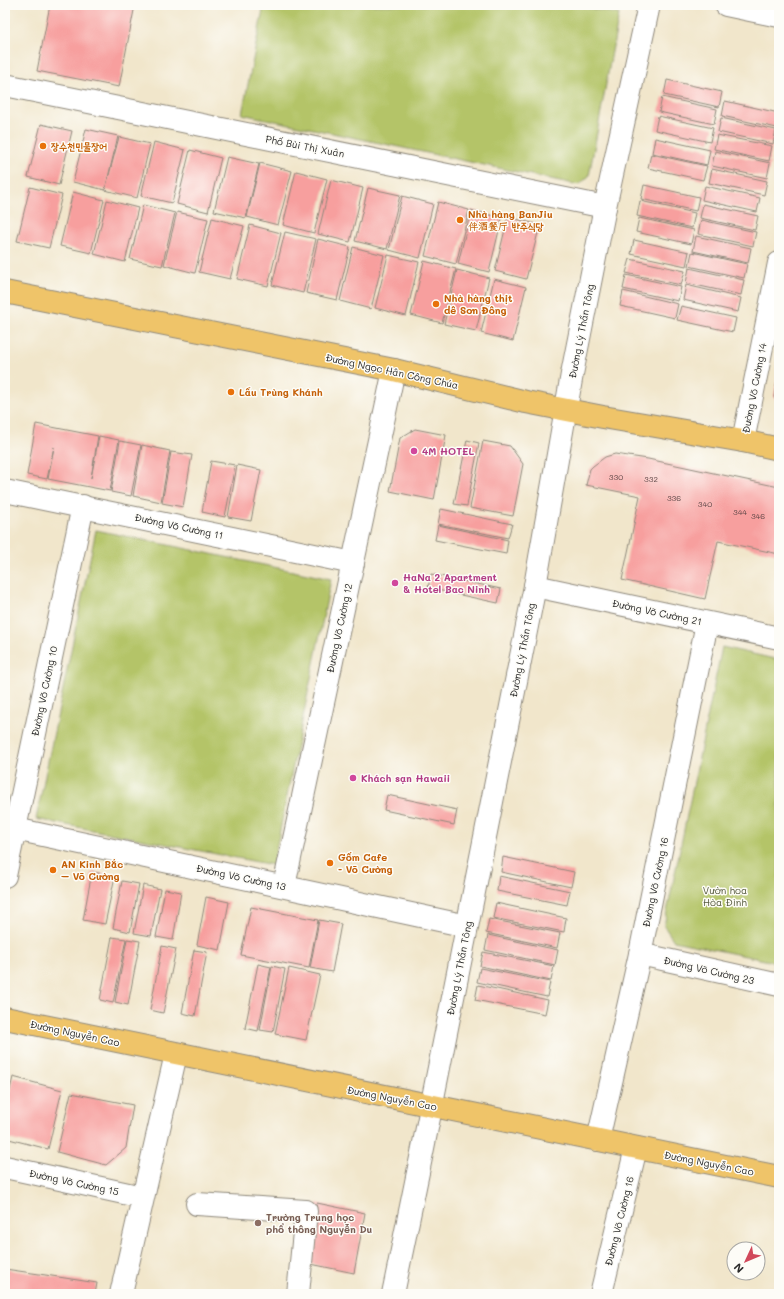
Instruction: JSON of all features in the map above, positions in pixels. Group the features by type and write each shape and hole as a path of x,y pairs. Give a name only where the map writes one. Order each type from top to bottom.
{"main road":[{"name":"Đường Ngọc Hân Công Chúa","path":"5,292 394,370 526,402 603,418 743,441 779,449"},
{"name":"Đường Nguyễn Cao","path":"5,1018 779,1177"}],"street":[{"name":"Đường Lý Thần Tông","path":"393,1294 534,586 605,207 649,5"},
{"path":"726,5 779,16"},
{"name":"Phố Bùi Thị Xuân","path":"5,85 605,207"},
{"name":"Đường Võ Cường 14","path":"743,441 779,268"},
{"name":"Đường Võ Cường 12","path":"284,886 394,370"},
{"name":"Đường Võ Cường 11","path":"5,490 353,564"},
{"name":"Đường Võ Cường 10","path":"5,876 84,506"},
{"name":"Đường Võ Cường 21","path":"534,586 779,638"},
{"name":"Đường Võ Cường 16","path":"598,1140 640,954 707,623"},
{"name":"Đường Võ Cường 13","path":"15,829 467,926"},
{"name":"Đường Võ Cường 23","path":"640,954 779,985"},
{"path":"121,1294 142,1196 176,1054"},
{"name":"Đường Võ Cường 16","path":"601,1294 636,1148"},
{"name":"Đường Võ Cường 15","path":"5,1167 142,1196"},
{"path":"197,1204 306,1211 298,1294"}],"green space":[{"path":"264,5 574,5 619,14 589,176 579,185 242,114"},
{"path":"96,530 331,579 273,865 36,819"},
{"name":"Vườn hoa Hòa Đình","path":"722,647 779,660 779,963 674,941 664,926"}],"building":[{"path":"50,5 135,5 119,87 37,71"},
{"path":"667,80 722,92 719,107 664,95"},
{"path":"662,97 717,109 714,124 659,112"},
{"path":"725,101 779,113 777,128 722,116"},
{"path":"658,116 713,128 710,142 655,130"},
{"path":"721,118 776,130 773,144 718,132"},
{"path":"41,124 72,131 59,185 28,177"},
{"path":"86,129 118,136 105,190 73,182"},
{"path":"717,135 772,146 769,161 714,149"},
{"path":"119,137 150,144 137,198 105,190"},
{"path":"655,138 710,150 707,165 652,153"},
{"path":"154,142 185,150 172,203 141,196"},
{"path":"190,150 221,158 208,212 177,204"},
{"path":"715,151 770,163 767,178 712,166"},
{"path":"651,154 707,166 703,180 648,168"},
{"path":"227,157 259,164 246,218 214,211"},
{"path":"260,163 292,171 278,225 247,217"},
{"path":"712,169 767,181 764,195 709,183"},
{"path":"296,171 327,179 314,233 283,225"},
{"path":"331,180 363,188 350,242 318,234"},
{"path":"644,185 699,197 696,211 641,199"},
{"path":"705,186 760,198 757,212 702,200"},
{"path":"30,187 62,195 49,248 17,241"},
{"path":"368,188 400,195 387,249 355,241"},
{"path":"73,192 104,200 91,253 60,246"},
{"path":"402,196 433,204 420,258 389,250"},
{"path":"107,200 138,208 125,262 94,254"},
{"path":"640,201 695,213 692,228 637,216"},
{"path":"438,202 469,210 456,264 425,256"},
{"path":"703,204 758,216 755,230 700,218"},
{"path":"143,205 175,213 162,266 130,259"},
{"path":"471,210 502,218 489,272 458,264"},
{"path":"177,212 208,219 195,273 164,265"},
{"path":"508,217 540,225 526,279 495,271"},
{"path":"212,218 244,226 230,279 199,272"},
{"path":"639,218 694,230 691,244 636,232"},
{"path":"701,220 756,232 753,246 698,234"},
{"path":"250,225 281,233 268,286 237,279"},
{"path":"285,232 316,239 303,293 272,285"},
{"path":"696,236 751,248 748,263 693,251"},
{"path":"318,239 350,247 337,300 306,293"},
{"path":"634,240 689,252 686,266 631,254"},
{"path":"353,247 384,255 371,309 340,301"},
{"path":"692,252 747,264 744,278 689,266"},
{"path":"388,255 419,262 406,316 375,308"},
{"path":"630,259 685,271 681,285 626,273"},
{"path":"424,261 456,269 442,323 411,315"},
{"path":"689,268 744,280 741,295 686,283"},
{"path":"457,270 489,278 476,331 444,324"},
{"path":"626,275 681,287 678,301 623,289"},
{"path":"494,279 526,287 513,341 481,333"},
{"path":"686,285 741,298 738,312 683,300"},
{"path":"623,291 678,304 675,318 620,306"},
{"path":"681,306 736,318 733,332 677,320"},
{"path":"779,374 779,406 774,397"},
{"path":"36,424 98,436 91,478 99,436 119,440 110,491 48,479 54,447 47,479 27,475"},
{"path":"415,429 446,435 434,500 390,491 400,438"},
{"path":"467,440 479,443 467,506 454,504"},
{"path":"120,441 141,445 131,496 111,492"},
{"path":"483,441 510,446 523,464 513,516 470,508"},
{"path":"142,445 170,451 161,502 133,496"},
{"path":"171,452 192,455 183,507 162,503"},
{"path":"615,454 648,459 779,487 779,554 718,541 705,599 622,580 640,496 586,485 590,469 605,457"},
{"path":"211,461 235,465 225,517 202,512"},
{"path":"237,465 261,470 251,521 228,517"},
{"path":"441,509 512,524 508,538 438,524"},
{"path":"438,525 508,540 506,554 435,540"},
{"path":"431,574 501,589 498,603 428,588"},
{"path":"387,795 457,810 454,825 384,810"},
{"path":"503,857 574,872 571,887 501,872"},
{"path":"92,872 115,876 105,924 83,920"},
{"path":"499,876 570,891 567,905 497,891"},
{"path":"122,881 139,884 130,932 113,928"},
{"path":"143,885 160,889 151,936 134,933"},
{"path":"165,889 181,892 173,940 156,937"},
{"path":"206,897 229,902 220,950 197,945"},
{"path":"496,903 566,918 564,932 493,918"},
{"path":"251,907 318,920 309,968 241,955"},
{"path":"489,919 560,933 557,948 486,933"},
{"path":"319,920 341,924 332,972 310,968"},
{"path":"488,935 558,950 555,965 485,950"},
{"path":"112,937 126,939 113,1003 100,1000"},
{"path":"127,939 140,941 128,1005 115,1002"},
{"path":"162,946 176,949 163,1013 150,1010"},
{"path":"194,950 207,952 195,1016 182,1013"},
{"path":"483,952 554,966 551,981 480,966"},
{"path":"258,964 271,967 258,1031 245,1028"},
{"path":"272,966 285,969 273,1032 260,1030"},
{"path":"289,968 320,975 306,1040 275,1034"},
{"path":"480,968 550,982 547,997 477,982"},
{"path":"478,985 548,1000 545,1014 475,1000"},
{"path":"13,1077 62,1090 48,1149 5,1138 5,1111"},
{"path":"71,1093 133,1105 126,1148 106,1165 57,1152"},
{"path":"317,1203 365,1213 354,1273 306,1263"},
{"path":"5,1269 97,1283 95,1294 5,1294"}],"place":[{"name":"장수천민물장어","path":"43,146"},
{"name":"Nhà hàng BanJiu 伴酒餐厅 반주식당","path":"460,220"},
{"name":"Nhà hàng thịt dê Sơn Đông","path":"436,304"},
{"name":"Lẩu Trùng Khánh","path":"231,392"},
{"name":"4M HOTEL","path":"414,451"},
{"name":"HaNa 2 Apartment & Hotel Bac Ninh","path":"395,583"},
{"name":"Khách sạn Hawaii","path":"353,778"},
{"name":"Gốm Cafe - Võ Cường","path":"330,863"},
{"name":"AN Kinh Bắc – Võ Cường","path":"53,870"},
{"name":"Trường Trung học phổ thông Nguyễn Du","path":"258,1223"}]}
